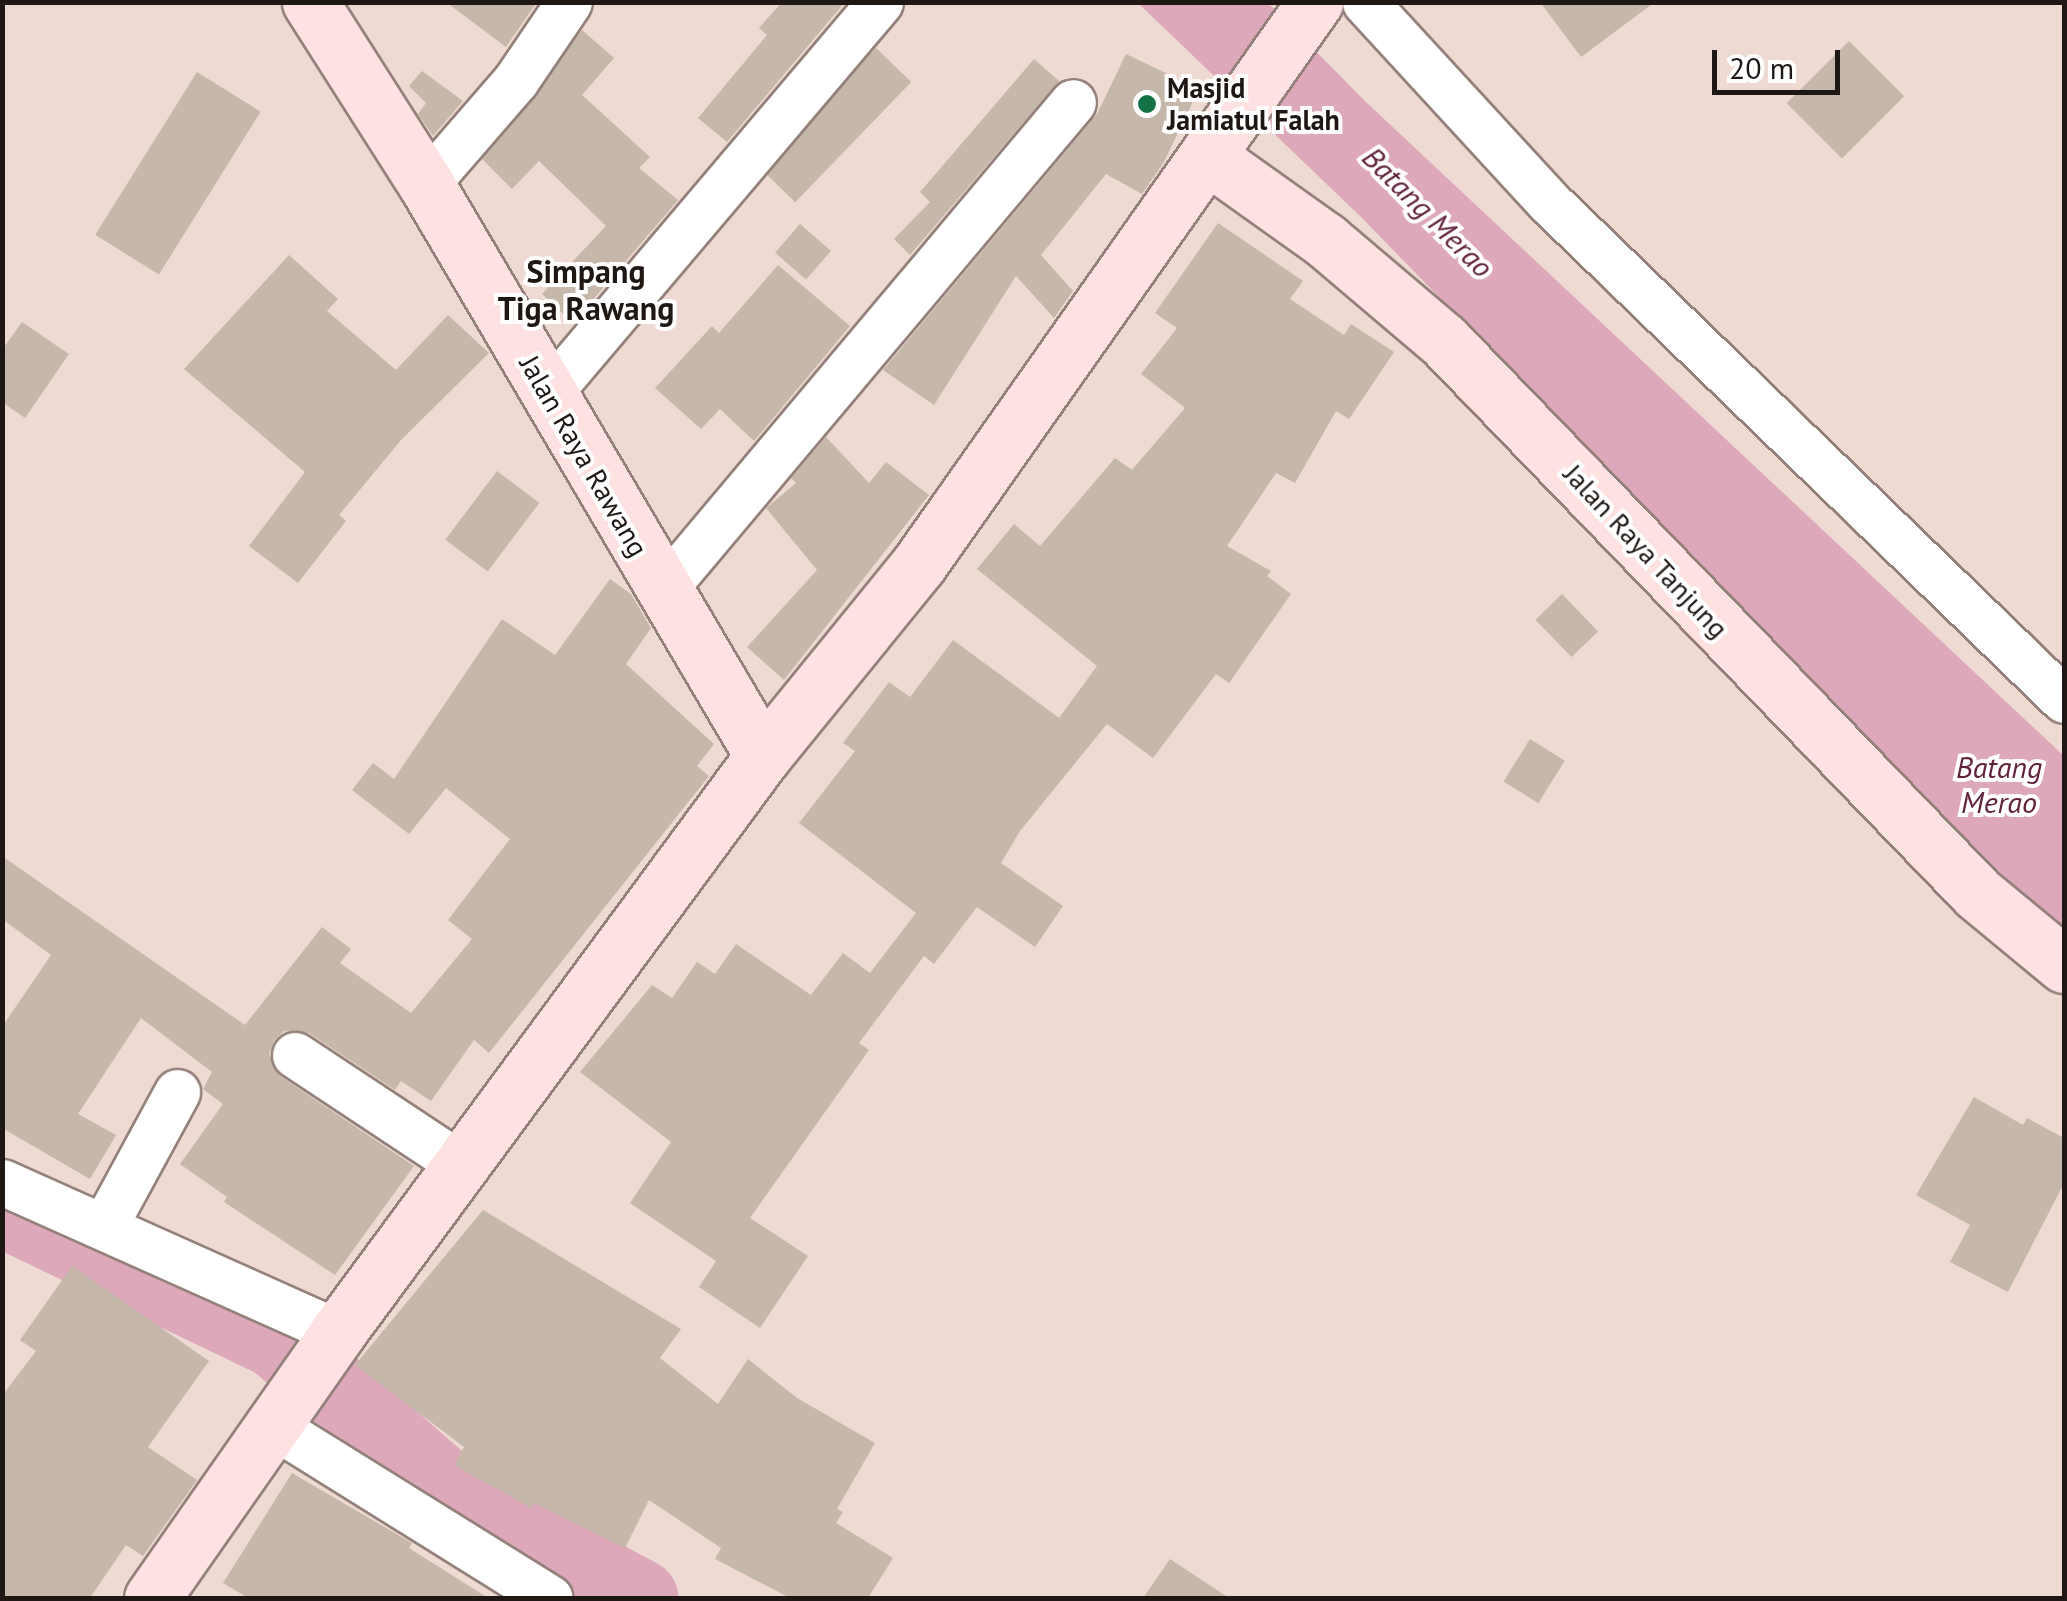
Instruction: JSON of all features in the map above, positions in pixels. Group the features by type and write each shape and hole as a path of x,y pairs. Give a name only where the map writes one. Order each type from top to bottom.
{"main road":[{"name":"Jalan Raya Rawang","path":"310,2 426,184 763,756"},
{"path":"152,1598 332,1342 763,756 919,564 1221,143 1316,2"},
{"name":"Jalan Raya Tanjung","path":"1221,143 1324,240 1444,340 1977,894 2064,964"}],"street":[{"path":"426,184 496,105 569,2"},
{"path":"548,395 880,2"},
{"path":"1364,2 1549,202 2064,700"},
{"path":"663,590 1072,102"},
{"path":"295,1054 464,1167"},
{"path":"106,1224 176,1092"},
{"path":"2,1182 106,1224 332,1342"},
{"path":"279,1416 550,1598"}],"water":[{"name":"Batang Merao","path":"1138,3 1268,3 1366,102 2064,756 2064,939 1361,217"}],"building":[{"path":"446,2 537,2 506,47"},
{"path":"782,2 845,2 727,142 698,118 767,35 759,28"},
{"path":"1540,2 1655,2 1581,57"},
{"path":"582,30 614,58 582,95 650,157 639,168 678,200 573,323 542,294 606,226 539,161 512,189 482,159"},
{"path":"1849,41 1904,96 1842,158 1787,103"},
{"path":"876,48 911,82 795,202 760,168"},
{"path":"1126,54 1199,89 1164,162 1142,194 1106,174 1041,255 1073,291 1054,318 1016,276 934,405 883,370 1097,114"},
{"path":"1034,59 1059,81 910,255 894,239 930,202 920,192"},
{"path":"422,71 463,101 433,136 418,114 426,103 409,86"},
{"path":"197,72 261,112 159,275 95,235"},
{"path":"1218,223 1303,281 1290,299 1344,335 1351,324 1394,352 1349,419 1336,411 1295,483 1276,473 1227,546 1271,571 1267,576 1291,594 1229,683 1216,674 1153,758 1107,724 1020,831 1001,863 1063,906 1035,947 977,907 934,964 924,956 859,1043 869,1050 750,1218 808,1256 760,1328 699,1287 716,1261 630,1203 671,1142 580,1072 652,985 672,998 697,962 715,974 736,944 811,995 843,953 870,973 916,913 799,823 855,751 843,743 889,682 910,697 953,640 1059,718 1097,666 977,569 1014,524 1040,546 1115,458 1132,470 1185,408 1141,374 1177,328 1155,313"},
{"path":"800,224 831,251 806,280 775,253"},
{"path":"289,255 338,299 327,311 396,370 448,315 489,353 401,440 339,515 346,521 298,583 249,546 305,472 184,369"},
{"path":"778,265 850,326 754,441 720,409 701,429 655,388 712,326 719,333"},
{"path":"22,322 69,354 25,418 2,402 2,350"},
{"path":"826,437 869,483 886,462 929,495 784,680 747,647 817,570 766,508 796,483 791,478"},
{"path":"497,471 539,503 488,572 445,540"},
{"path":"610,579 631,594 651,628 626,664 714,744 697,766 709,776 489,1053 474,1040 431,1101 401,1081 395,1090 309,1033 284,1031 274,1040 269,1054 280,1076 414,1166 335,1275 224,1202 227,1197 180,1164 223,1104 203,1089 212,1072 141,1018 78,1114 116,1135 90,1179 2,1128 2,1027 51,955 2,919 2,856 245,1025 322,927 351,949 340,963 411,1013 472,939 448,920 510,839 446,788 409,834 352,790 373,763 394,779 502,619 555,655"},
{"path":"1562,594 1598,631 1572,657 1535,620"},
{"path":"1530,739 1565,761 1538,803 1504,781"},
{"path":"1974,1097 2023,1125 2027,1118 2064,1138 2064,1183 2008,1292 1950,1262 1970,1225 1916,1195"},
{"path":"483,1210 681,1329 660,1358 718,1404 748,1359 797,1398 875,1443 837,1509 843,1512 836,1523 893,1558 868,1598 790,1598 715,1559 721,1548 649,1500 625,1548 534,1503 531,1508 454,1465 464,1447 355,1365"},
{"path":"72,1266 209,1361 148,1447 197,1480 143,1556 126,1545 90,1598 2,1598 2,1396 36,1351 20,1340"},
{"path":"292,1473 412,1543 409,1548 488,1598 248,1598 223,1583"},
{"path":"1170,1559 1229,1598 1143,1598"}],"waterway":[{"path":"2,1208 276,1339 463,1504 639,1598"}],"place":[{"name":"Masjid Jamiatul Falah","path":"1147,104"}],"district":[{"name":"Simpang Tiga Rawang","path":"586,290"}]}
